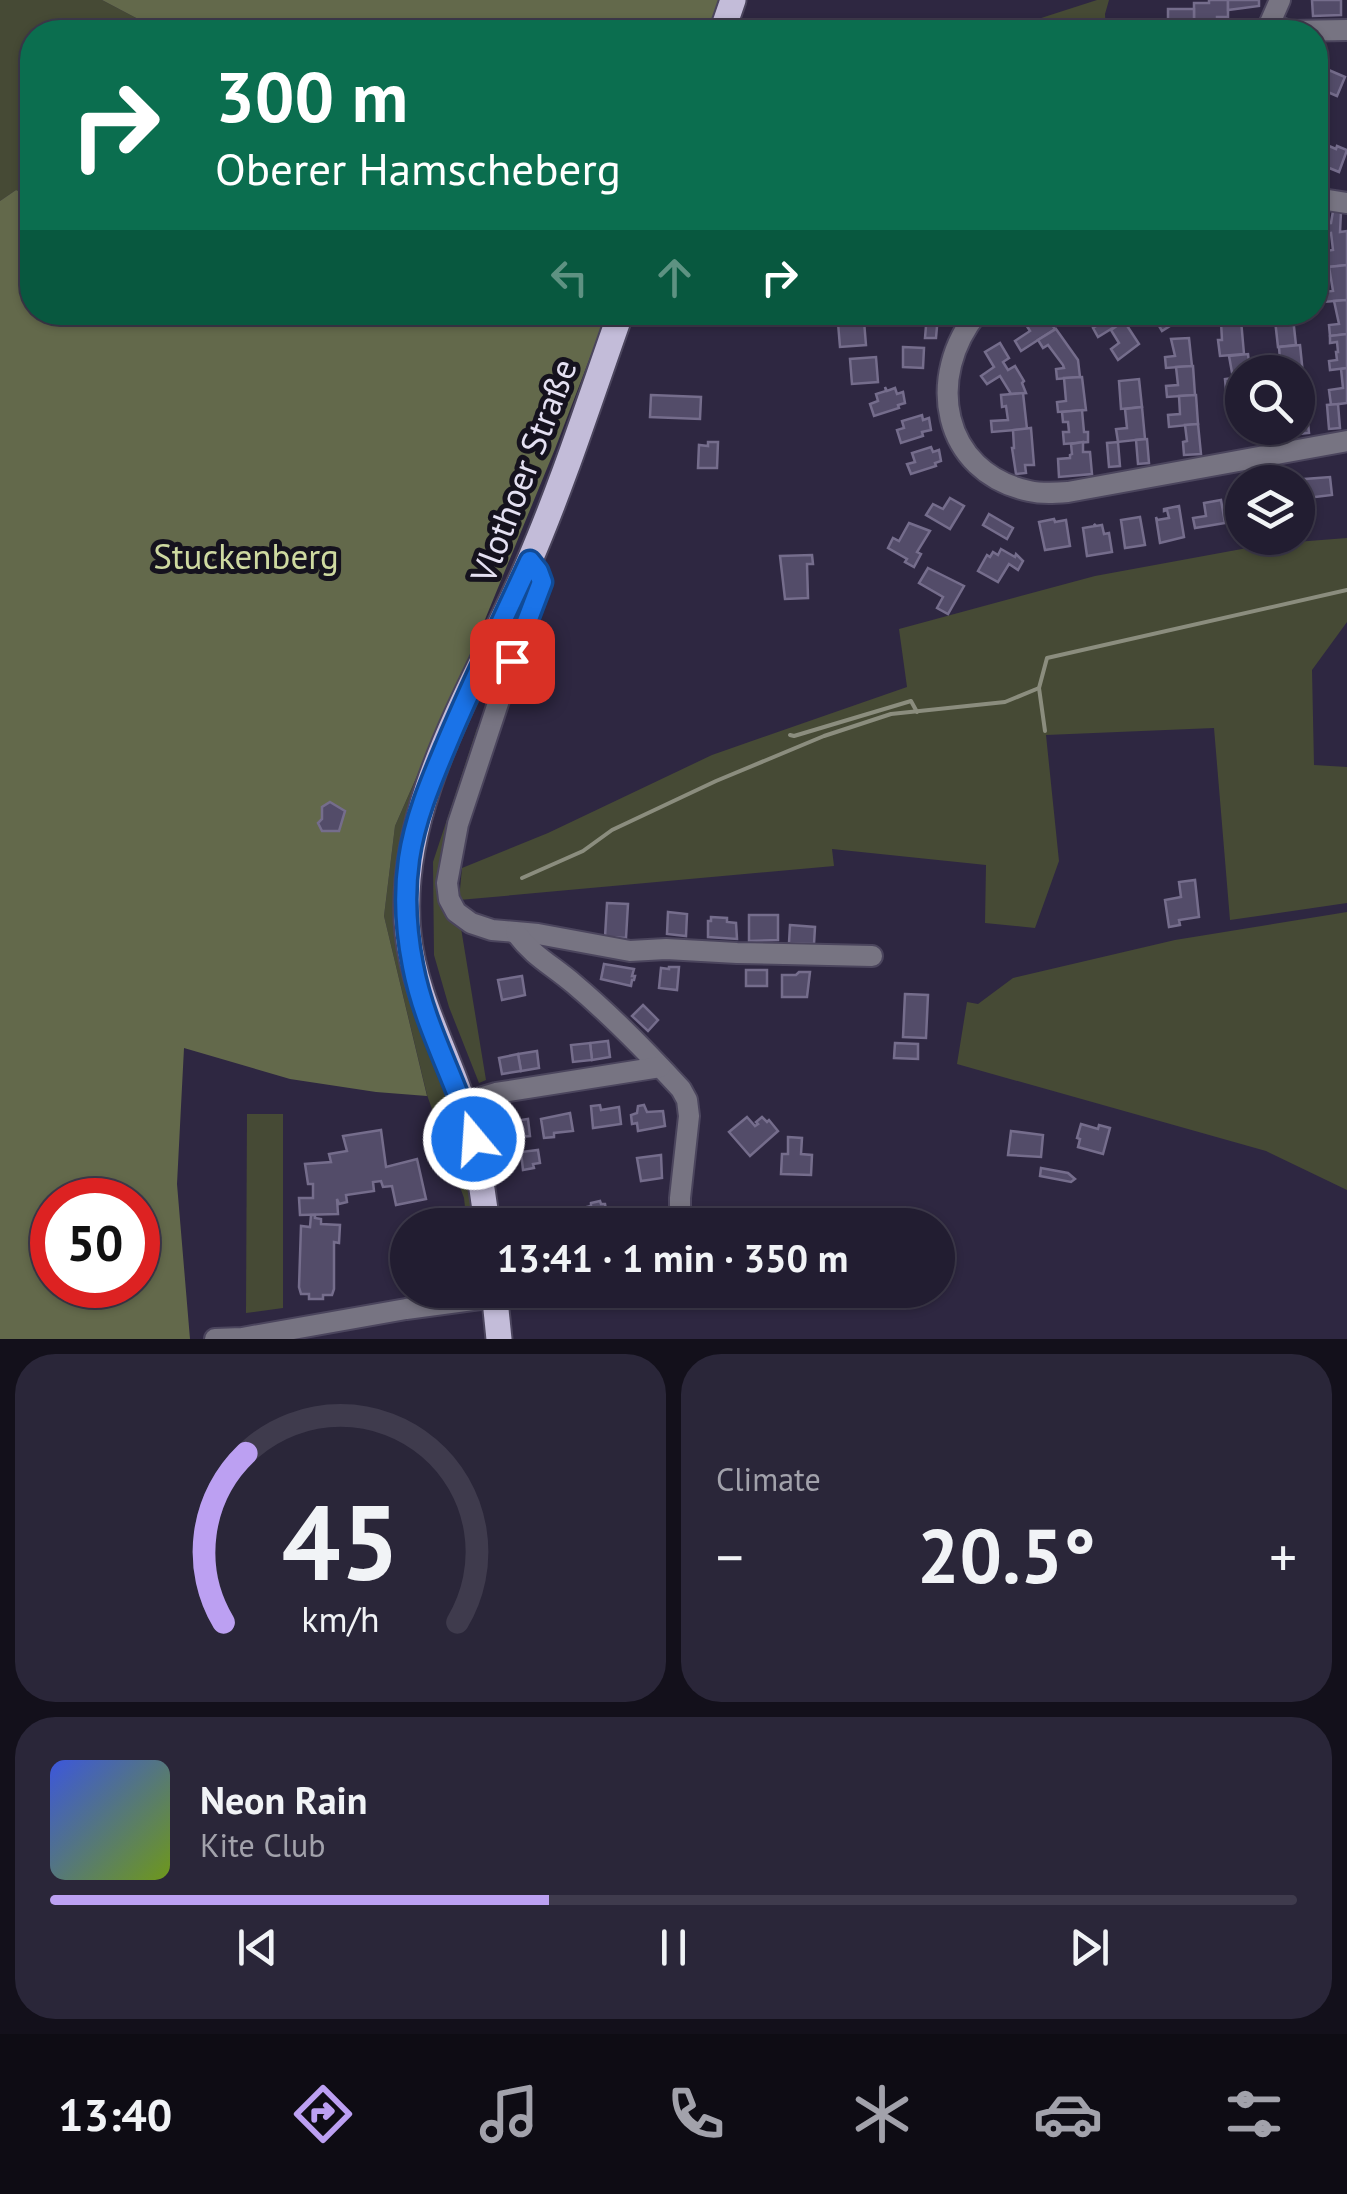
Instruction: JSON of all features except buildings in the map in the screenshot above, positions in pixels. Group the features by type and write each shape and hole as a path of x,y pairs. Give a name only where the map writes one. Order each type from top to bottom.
{"main road":[{"name":"Vlothoer Straße","path":"484,1208 474,1139 414,970 408,932 408,862 426,792 530,561 616,325"},
{"path":"496,1308 499,1339"}],"street":[{"path":"968,325 952,356 946,385 951,426 976,464 1014,488 1068,492 1347,442"},
{"path":"530,561 542,582 458,824 448,883 449,899 456,912 471,923 492,930 630,951 872,956"},
{"path":"516,933 530,951 571,981 680,1088 687,1100 688,1116 680,1208"},
{"path":"463,1103 496,1093 660,1067"},
{"path":"214,1339 242,1338 412,1308"}],"green space":[{"path":"0,0 102,0 140,20 20,20 20,192 16,190 0,201"},
{"path":"102,0 725,0 717,20 140,20"},
{"path":"1097,0 1109,0 1105,20 1025,20"},
{"name":"Stuckenberg","path":"16,190 20,192 20,325 602,325 477,639 395,826 384,916 427,1096 290,1079 184,1048 177,1184 190,1339 0,1339 0,201"},
{"path":"1347,538 1347,622 1312,670 1314,765 1347,767 1347,903 1230,920 1214,728 1046,735 1059,861 1035,928 985,923 986,865 832,849 834,866 459,900 462,868 548,833 712,755 907,687 899,629 1095,576 1225,552 1315,555 1315,540"},
{"path":"491,711 444,860 460,922 486,1080 479,1083 449,1007 434,955 433,862 477,728"},
{"path":"418,774 402,840 473,1208 465,1208 427,1095 384,916 395,826"},
{"path":"1347,912 1347,1190 1266,1151 957,1064 967,1002 978,1004 1013,978 1175,940"},
{"path":"247,1114 283,1114 283,1308 246,1313"}],"waterway":[{"path":"522,878 583,851 612,830 716,781 824,736 891,714 1005,702 1039,688 1047,658 1347,590"},
{"path":"1039,688 1045,731"},
{"path":"790,735 911,701 917,712"}],"route":[{"path":"474,1139 414,970 408,932 408,862 426,792 530,561 542,582 512,661"}]}
